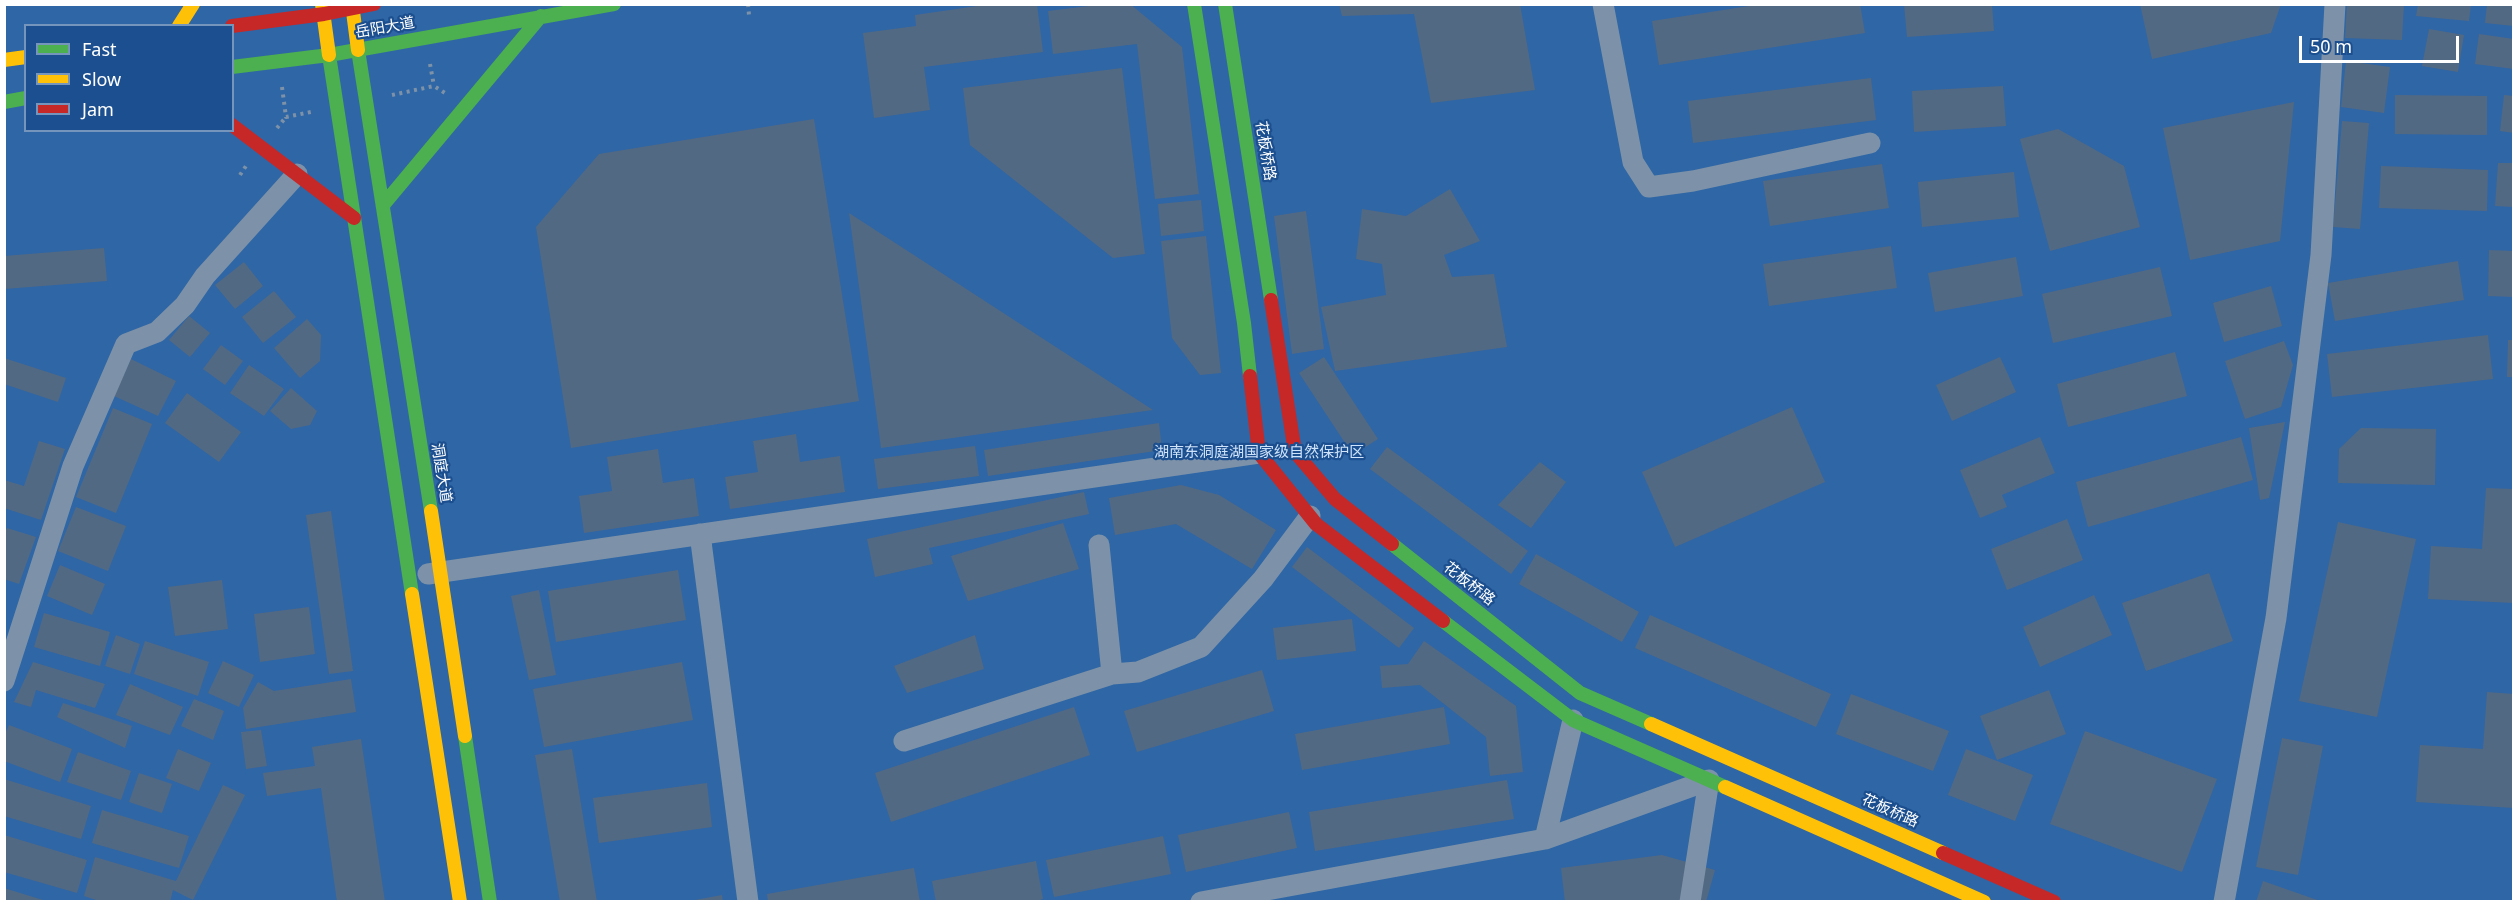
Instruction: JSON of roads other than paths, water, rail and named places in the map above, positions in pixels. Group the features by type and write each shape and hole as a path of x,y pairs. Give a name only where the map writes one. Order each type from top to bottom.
{"main road":[{"path":"179,24 193,4"},
{"name":"岳阳大道","path":"234,26 323,9 374,4"},
{"name":"岳阳大道","path":"234,67 329,55 614,4"},
{"path":"1194,4 1244,323 1259,453 1316,524 1573,720 1984,902"},
{"name":"花板桥路","path":"1226,4 1295,453 1335,499 1580,693 2054,902"},
{"name":"洞庭大道","path":"353,6 490,902"},
{"path":"323,9 460,902"},
{"path":"384,204 541,16"},
{"path":"4,60 24,57"},
{"path":"4,102 24,98"},
{"path":"234,127 354,218"}],"street":[{"path":"1604,4 1633,162 1649,187 1693,181 1870,143"},
{"path":"2224,902 2276,618 2320,266 2335,4"},
{"path":"4,681 73,466 126,344 157,332 185,305 205,276 297,174"},
{"path":"409,577 1259,453"},
{"path":"904,741 1112,674 1138,672 1202,647 1263,579 1310,516"},
{"path":"700,534 748,902"},
{"path":"1099,545 1112,674"},
{"path":"1545,838 1573,720"},
{"path":"1201,902 1545,838 1709,780 1690,902"}],"park label":[{"name":"湖南东洞庭湖国家级自然保护区","path":"1259,453"}]}
